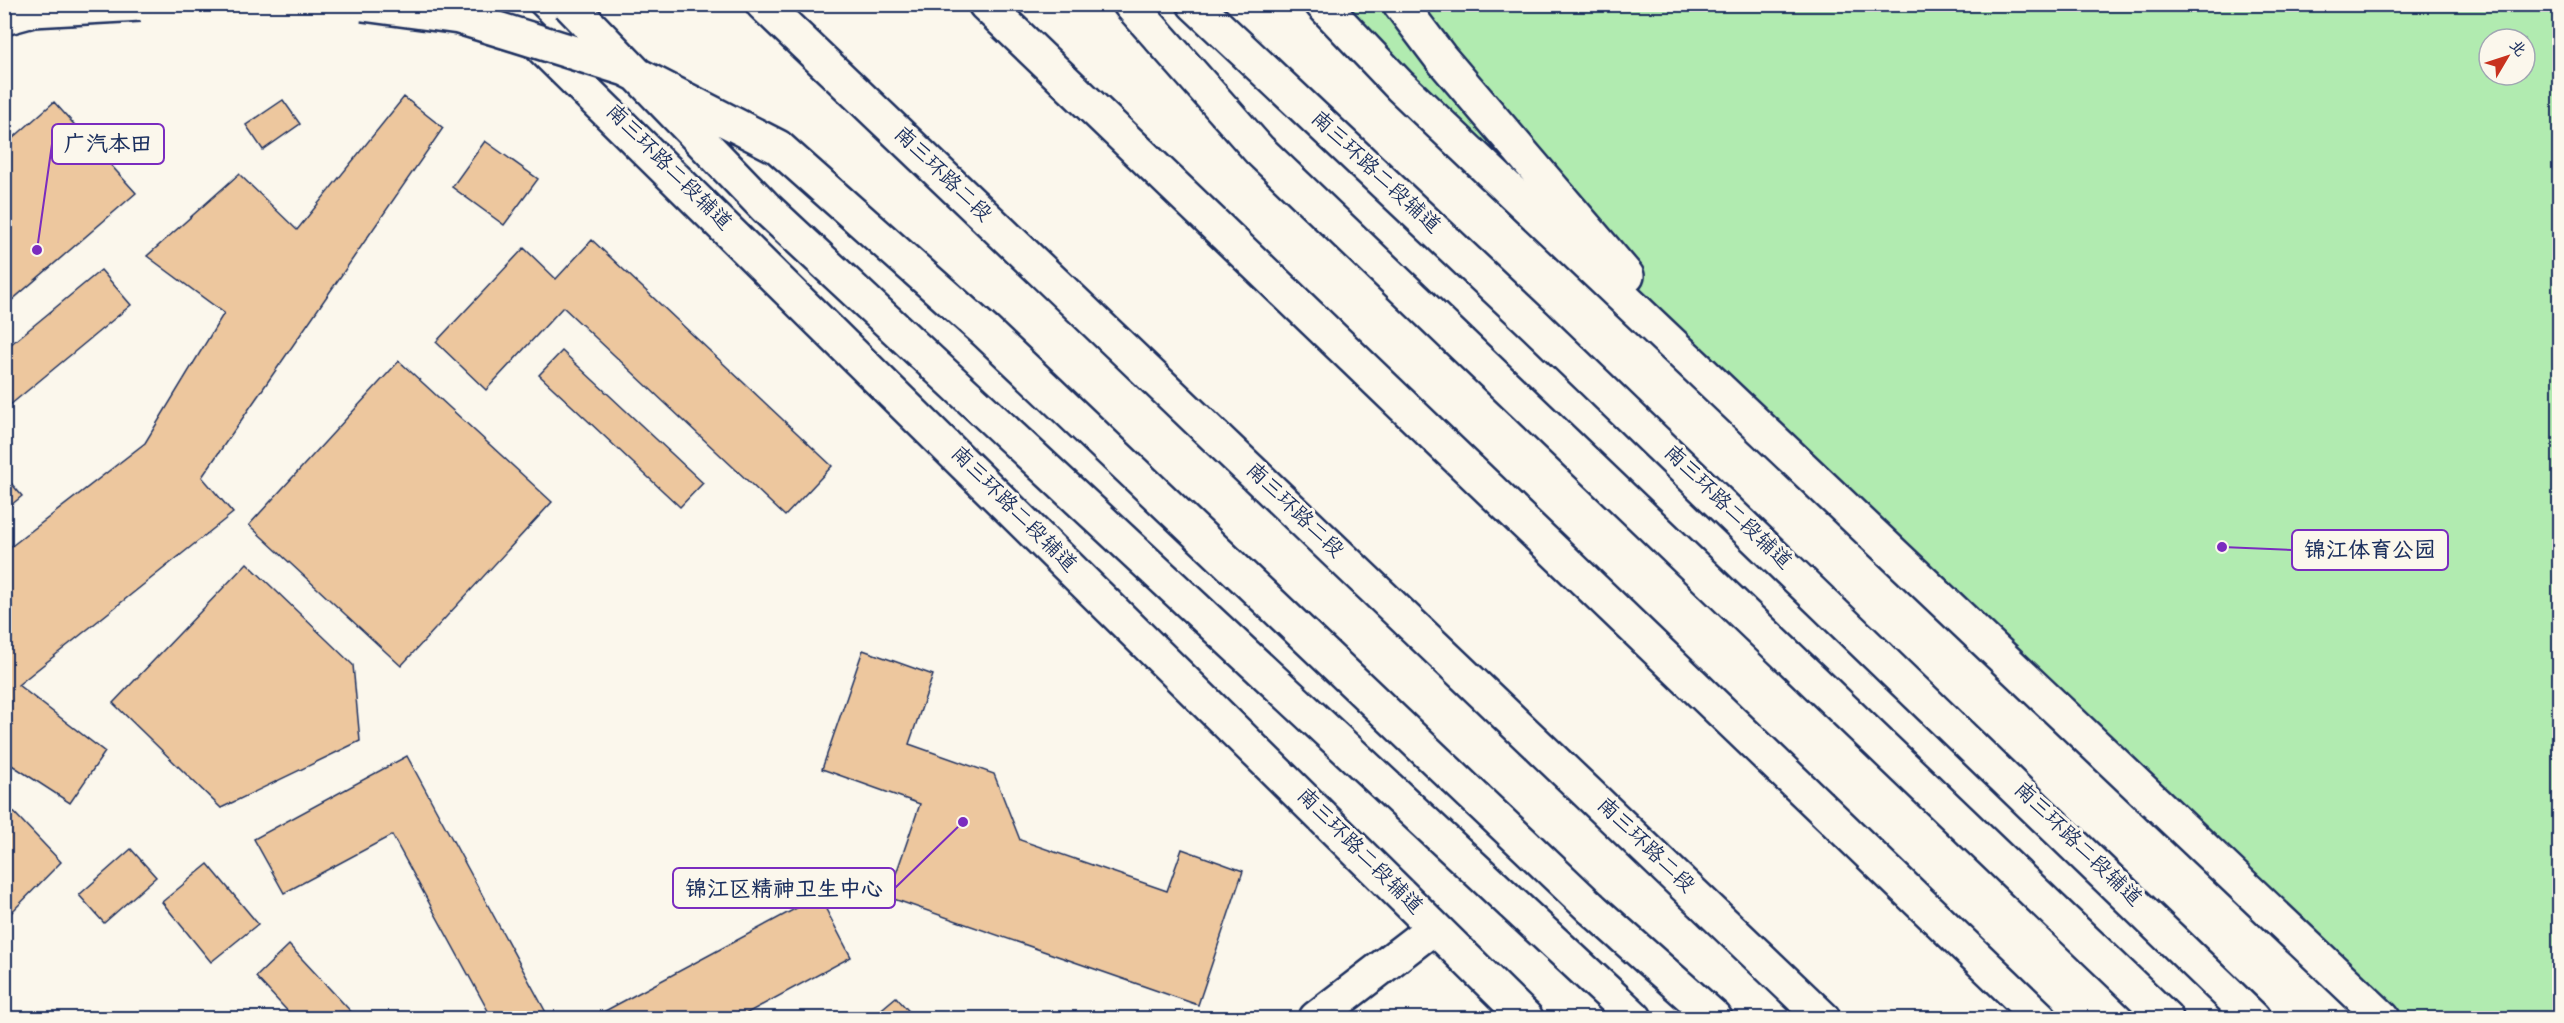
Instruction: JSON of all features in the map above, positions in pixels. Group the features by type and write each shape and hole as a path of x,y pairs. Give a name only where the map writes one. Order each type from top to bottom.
{"main road":[{"path":"33,11 140,4"},
{"path":"363,4 459,17 626,69 778,147 985,331 1591,908 1715,1018"},
{"name":"南三环路二段辅道","path":"498,4 1526,1018"},
{"path":"569,4 766,208 1635,1018"},
{"name":"南三环路二段","path":"763,4 1823,1018"},
{"path":"986,4 2040,1018"},
{"path":"1130,4 1259,150 2166,1018"},
{"name":"南三环路二段辅道","path":"1194,4 1543,333 2253,1018"},
{"path":"1322,4 1400,86 2383,1018"},
{"path":"1400,4 1440,57 1743,412"},
{"path":"1316,1018 1433,928"}],"green space":[{"path":"1333,5 2559,5 2559,1018 2363,1018"}],"building":[{"path":"404,97 443,128 202,477 233,513 18,685 105,752 70,803 4,760 4,552 145,443 224,313 147,256 239,174 297,230"},
{"path":"283,100 300,124 263,150 246,125"},
{"path":"54,102 136,193 4,307 4,146"},
{"path":"485,141 538,179 504,225 452,187"},
{"path":"592,240 832,466 785,516 563,307 486,390 436,342 524,248 556,279"},
{"path":"101,270 131,305 4,410 4,350"},
{"path":"562,351 703,483 680,507 539,375"},
{"path":"399,361 552,502 401,666 249,525"},
{"path":"4,475 22,496 4,511"},
{"path":"247,563 353,665 360,741 221,808 113,703"},
{"path":"863,650 933,675 909,744 994,774 1020,840 1167,891 1182,849 1243,871 1198,1005 888,897 920,804 822,769"},
{"path":"407,756 549,1018 492,1018 392,835 284,893 254,839"},
{"path":"4,802 61,862 4,920"},
{"path":"131,849 156,877 104,923 79,895"},
{"path":"208,864 258,924 211,962 162,902"},
{"path":"819,896 851,957 738,1018 592,1018"},
{"path":"289,945 357,1018 294,1018 256,977"},
{"path":"896,997 915,1018 871,1018"}],"place":[{"name":"广汽本田","path":"37,250"},
{"name":"锦江体育公园","path":"2222,547"},
{"name":"锦江区精神卫生中心","path":"963,822"}]}
